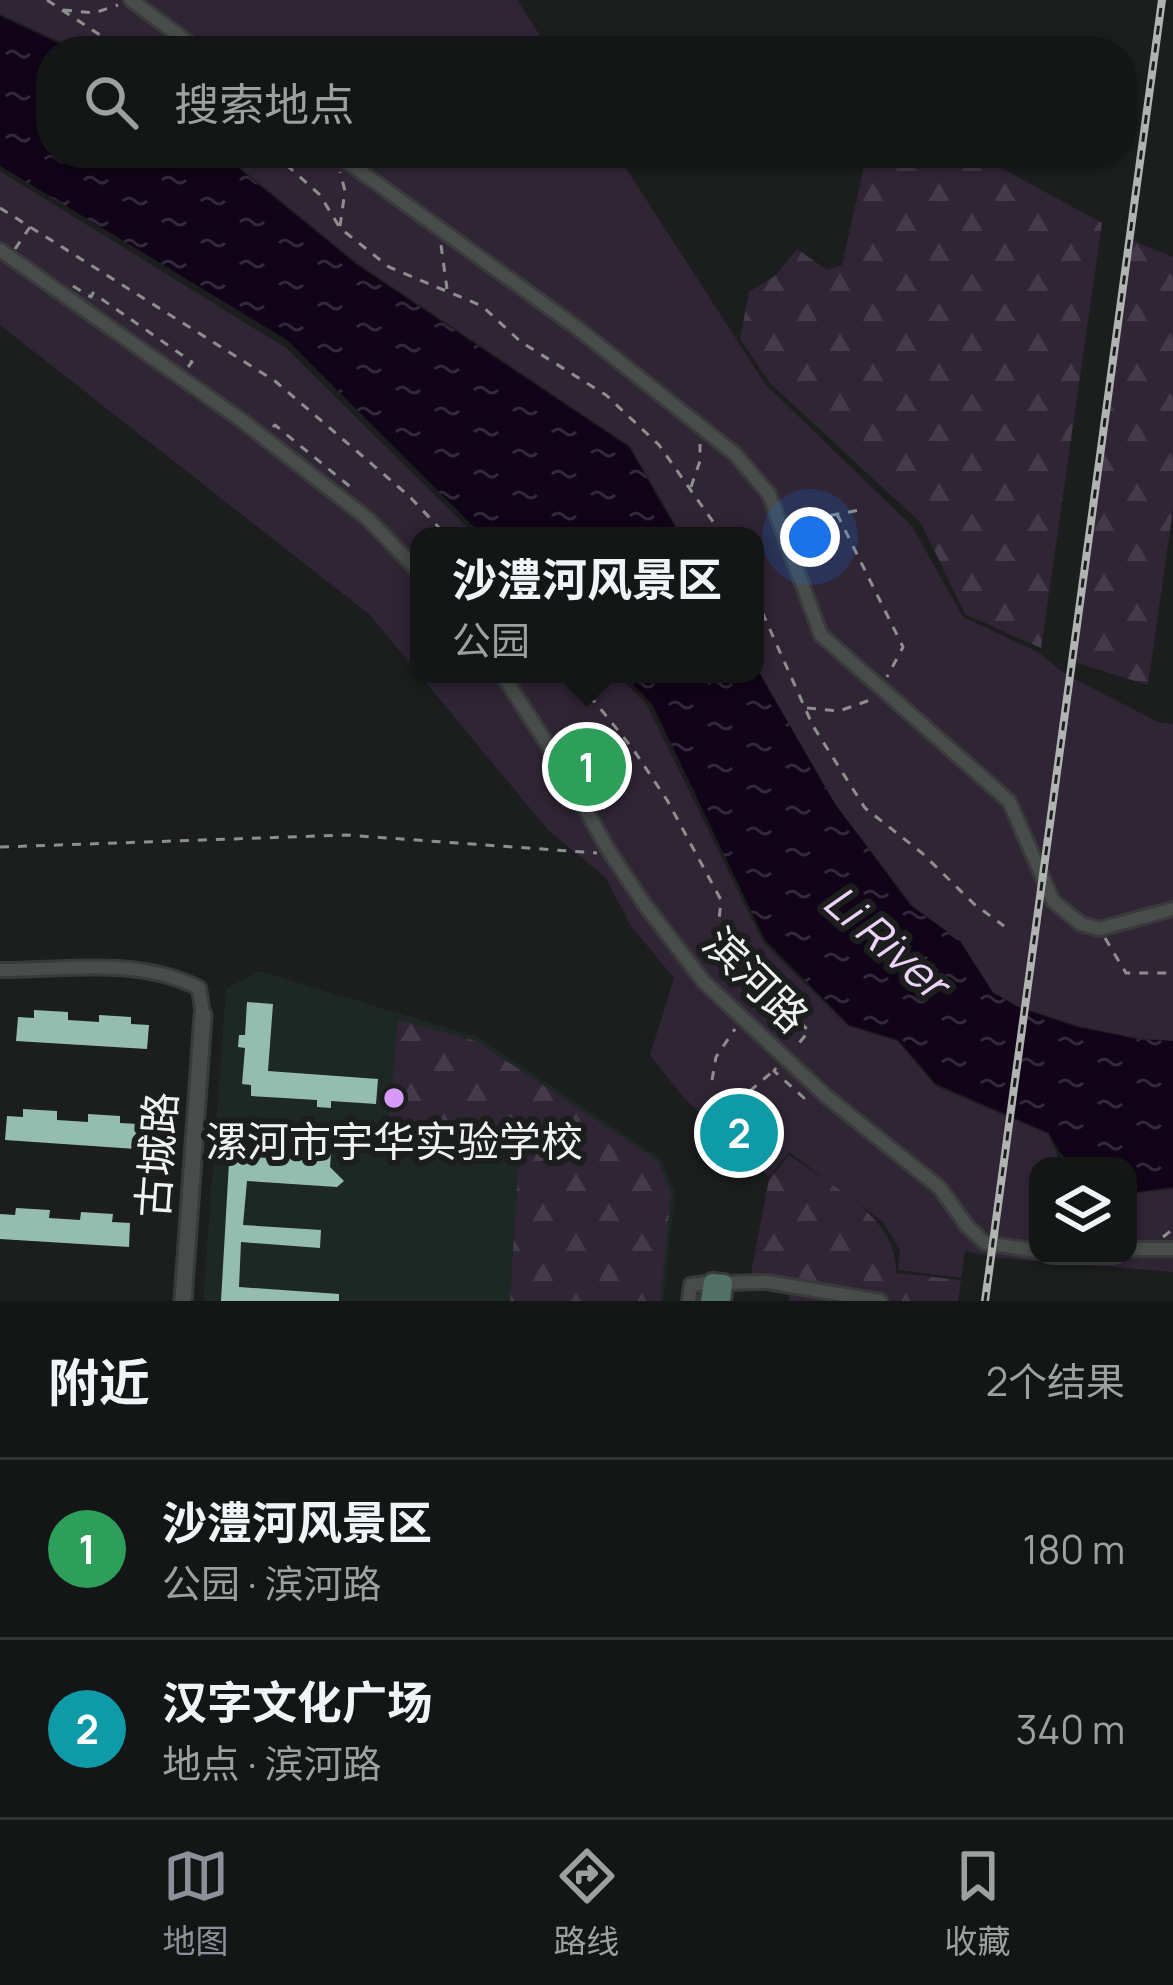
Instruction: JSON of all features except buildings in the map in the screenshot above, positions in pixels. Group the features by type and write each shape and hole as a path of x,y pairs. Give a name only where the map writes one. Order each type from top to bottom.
{"main road":[{"path":"709,1301 720,1289"}],"street":[{"path":"131,0 180,36"},
{"path":"356,168 576,327 735,454 769,494 821,635 1009,801 1054,901 1081,924 1099,928 1173,909"},
{"path":"5,253 244,422 368,519 410,563"},
{"name":"滨河路","path":"508,683 609,851 681,954 786,1058 940,1188 985,1244 1029,1250"},
{"path":"0,970 134,968 169,973 199,988 203,1015"},
{"name":"古城路","path":"183,1301 203,1015"},
{"path":"1137,1249 1173,1249"},
{"path":"720,1289 767,1282 880,1301"},
{"path":"689,1301 691,1285 741,1291 740,1301"}],"path":[{"path":"46,0 101,36"},
{"path":"62,10 94,13 131,0"},
{"path":"290,168 320,195 340,228 389,267 482,306 520,342 606,395 659,446 717,527"},
{"path":"339,168 345,191 340,228"},
{"path":"0,208 275,381 438,527"},
{"path":"5,253 31,226"},
{"path":"440,229 447,290"},
{"path":"691,488 700,461 701,425"},
{"path":"781,524 860,510"},
{"path":"806,708 839,711 884,692 903,646 837,514"},
{"path":"764,616 833,761 865,808 1004,926"},
{"path":"568,683 596,702 634,748 668,800 721,900 719,920 737,952 767,992 809,1031 786,1058"},
{"path":"0,847 346,835 587,856 609,851"},
{"path":"1099,928 1126,974 1173,973"},
{"path":"712,1080 716,1057 767,992"},
{"path":"736,1103 774,1071"}],"shaded area":[{"name":"漯河市宇华实验学校","path":"259,971 478,1037 661,1159 675,1193 663,1301 203,1301 226,989"}],"green space":[{"path":"0,0 517,0 540,36 48,36 0,14"},
{"path":"240,168 626,168 766,385 912,526 963,617 1038,652 1065,674 1158,722 1173,724 1173,1041 1078,1026 1020,1007 993,992 960,941 912,905 835,804 764,680 764,527 677,527 630,446 357,263"},
{"path":"864,168 1001,168 1102,223 1041,648 965,614 921,523 770,383 740,339 749,292 776,275 797,249 827,270 842,265"},
{"path":"0,171 286,348 467,527 410,527 410,663 370,615 0,325"},
{"path":"1132,240 1173,257 1173,508 1148,685 1074,662"},
{"path":"426,683 625,683 647,705 763,942 848,1026 897,1041 936,1086 1048,1134 1058,1157 1029,1157 1029,1260 965,1251 961,1278 898,1270 900,1250 883,1222 789,1152 769,1177 684,1098 650,1055 674,978 631,926 605,877 548,830"},
{"path":"398,1020 476,1041 658,1161 671,1194 660,1301 510,1301 520,1142 388,1131"},
{"path":"789,1155 874,1219 894,1253 896,1273 961,1280 958,1301 789,1301 791,1280 751,1274 769,1179"},
{"path":"1173,1189 1173,1272 1086,1265 1137,1265 1137,1193"}],"water":[{"path":"0,16 43,36 36,36 36,168 238,168 357,265 629,447 675,527 474,527 287,340 0,166"},
{"name":"Li River","path":"764,682 835,804 911,906 960,941 993,993 1020,1008 1077,1027 1173,1041 1173,1187 1137,1192 1137,1157 1064,1157 1049,1133 936,1084 898,1040 849,1025 765,940 652,704 631,683"}],"railway":[{"path":"985,1301 1162,0"}],"place":[{"name":"沙澧河风景区","path":"587,767"},
{"name":"漯河市宇华实验学校","path":"394,1098"},
{"name":"汉字文化广场","path":"739,1133"}]}
